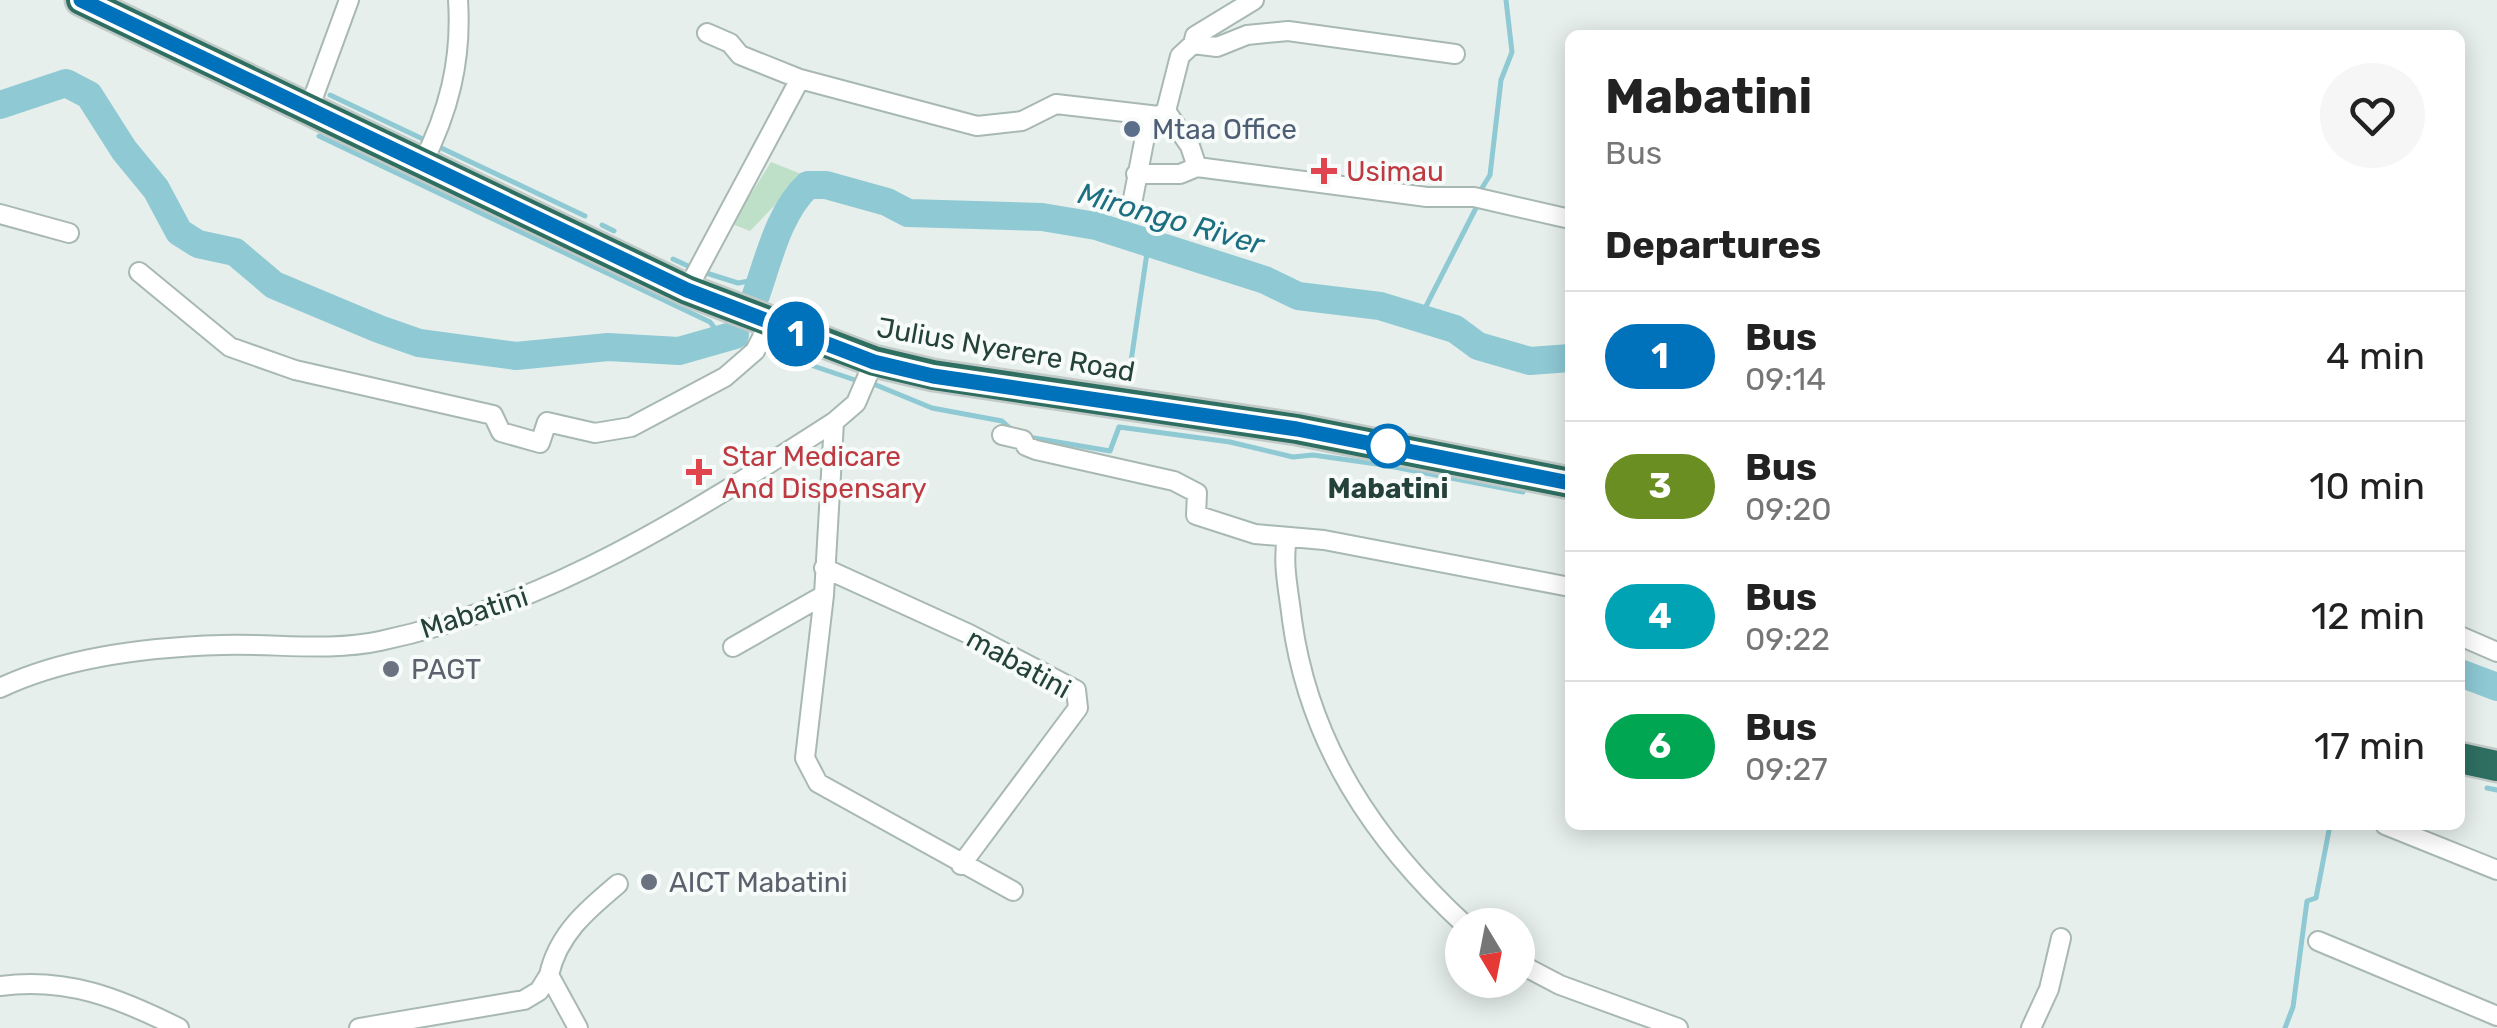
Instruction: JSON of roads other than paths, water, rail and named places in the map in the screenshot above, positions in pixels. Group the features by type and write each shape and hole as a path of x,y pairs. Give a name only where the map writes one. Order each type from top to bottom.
{"highway":[{"name":"Julius Nyerere Road","path":"86,1 309,109 429,151 687,290 761,339 933,376 1316,432 1565,483"},
{"path":"2465,759 2497,766"}],"street":[{"path":"309,109 349,0"},
{"path":"429,151 459,52 458,0"},
{"path":"1131,209 1136,174 1176,66 1196,36 1254,0"},
{"path":"1193,44 1216,47 1247,35 1316,32 1454,54"},
{"path":"707,33 730,42 740,55 800,79 977,126 1022,121 1056,104 1158,114 1190,146 1197,167"},
{"path":"687,290 800,79"},
{"path":"1136,174 1180,174 1197,167 1427,197 1474,196 1565,218"},
{"path":"0,214 70,232"},
{"path":"138,272 230,347 295,370 493,415 502,432 540,443 547,422 595,432 632,427 726,376 761,339"},
{"name":"Mabatini","path":"0,688 131,652 220,645 377,642 451,622 569,579 632,549 834,422 856,403 874,362"},
{"path":"834,422 824,594 806,740 808,771 818,783 1013,891"},
{"path":"1002,435 1023,440 1036,450 1174,482 1197,493 1196,515 1255,534 1466,564 1565,586"},
{"path":"1287,537 1284,556 1298,663 1314,721 1348,786 1393,852 1448,908"},
{"name":"mabatini","path":"824,568 969,634 1076,690 1080,698 1078,708 1047,753 961,864"},
{"path":"733,648 824,594"},
{"path":"2465,638 2497,652"},
{"path":"2397,830 2497,870"},
{"path":"359,1028 524,1000 539,991 565,936 618,884"},
{"path":"2031,1028 2049,989 2061,938"},
{"path":"2318,940 2497,1016"},
{"path":"1535,972 1678,1028"},
{"path":"549,975 578,1028"},
{"path":"0,986 68,984 179,1028"}],"waterway":[{"path":"1482,188 1490,175 1501,80 1512,52 1506,0"},
{"name":"Mirongo River","path":"0,105 66,83 89,95 124,150 156,189 179,232 198,244 235,252 274,285 419,343 516,356 608,347 679,351 735,335"},
{"path":"330,95 427,141"},
{"path":"319,136 710,322 724,340"},
{"path":"437,146 585,216"},
{"name":"Mirongo River","path":"756,295 789,208 808,185 826,185 887,202 908,213 1042,217 1096,226 1265,280 1298,296 1380,306 1455,329 1478,346 1530,361 1565,358"},
{"path":"1419,320 1477,206"},
{"path":"602,225 614,231"},
{"path":"1129,375 1148,246"},
{"path":"673,259 688,266"},
{"path":"703,272 738,283 761,279"},
{"path":"732,338 752,346"},
{"path":"763,349 855,380"},
{"path":"876,385 932,408 1002,421 1013,431"},
{"path":"1119,427 1230,442 1293,457 1313,455 1384,465 1523,492"},
{"path":"1028,437 1110,451 1119,427"},
{"name":"Mirongo River","path":"2465,675 2497,687"},
{"path":"2487,788 2497,790"},
{"path":"2285,1028 2293,1007 2307,901 2316,898 2329,830"}],"place":[{"name":"Mtaa Office","path":"1132,129"},
{"name":"Usimau","path":"1324,171"},
{"name":"Mabatini","path":"1388,446"},
{"name":"Star Medicare And Dispensary","path":"699,472"},
{"name":"PAGT","path":"391,669"},
{"name":"AICT Mabatini","path":"649,882"}]}
